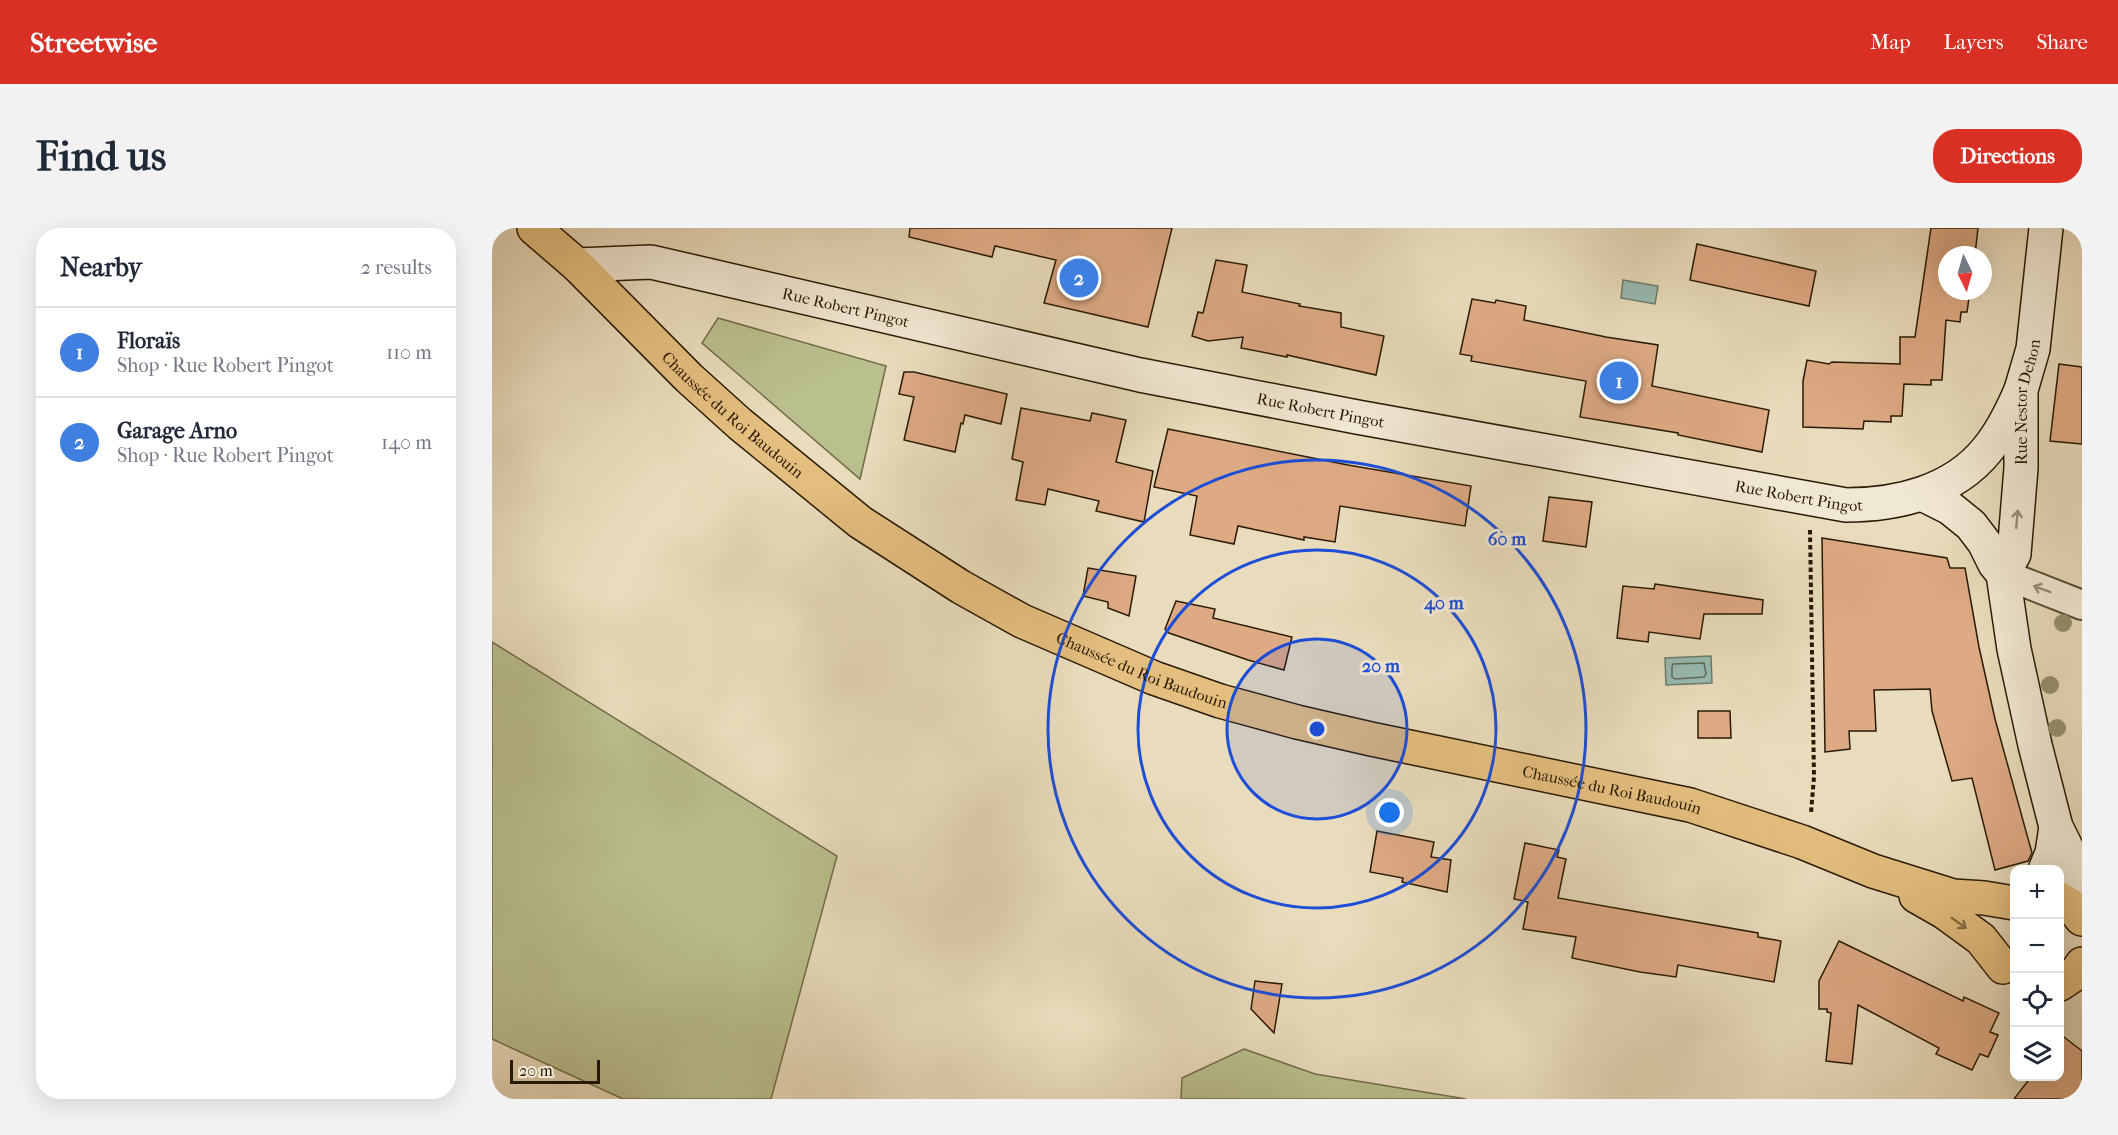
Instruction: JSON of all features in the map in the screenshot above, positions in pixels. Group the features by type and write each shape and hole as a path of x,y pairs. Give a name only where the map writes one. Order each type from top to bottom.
{"main road":[{"name":"Chaussée du Roi Baudouin","path":"534,228 577,265 689,378 740,424 860,522 961,587 1022,621 1154,678 1220,701 1297,723 1690,805 1802,842 1873,871 1953,896 1984,898 2010,903"},
{"name":"Rue Nestor Dehon","path":"2003,574 2014,554 2021,468 2022,390 2033,349 2046,228"},
{"name":"Rue Robert Pingot","path":"577,265 651,262 1140,375 1357,417 1846,505 1886,503 1922,494 1956,477 1986,451 2012,411 2022,390"},
{"path":"1922,494 1950,508 1971,525 2003,574 2017,660 2035,745 2056,826 2070,855 2082,919"},
{"path":"2047,865 2052,853 2056,826"},
{"name":"Chaussée du Roi Baudouin","path":"1873,871 1944,912 1981,939 2009,973"},
{"path":"2064,902 2082,919"},
{"path":"2009,973 1996,951 1997,932 2010,909"},
{"path":"2064,981 2082,964"},
{"path":"2064,990 2082,996"}],"street":[{"path":"2003,574 2082,605"}],"path":[{"path":"1802,842 1813,809 1814,777 1809,499"}],"green space":[{"path":"718,318 886,366 860,479 702,343"},
{"path":"492,642 837,856 771,1099 623,1099 492,1039"},
{"path":"1244,1049 1315,1074 1466,1099 1181,1099 1182,1078"}],"water":[{"path":"1623,280 1658,286 1655,304 1621,298"},
{"path":"1711,656 1712,683 1666,685 1665,658"}],"building":[{"path":"910,228 1172,228 1148,327 1044,303 1056,260 995,246 992,257 909,237"},
{"path":"1931,228 1978,228 1976,246 1938,246 1938,300 1969,300 1967,312 1961,312 1960,322 1946,320 1942,380 1931,380 1931,385 1904,384 1902,416 1891,416 1891,422 1864,421 1863,429 1803,427 1803,381 1807,360 1829,364 1832,362 1900,364 1900,337 1915,337"},
{"path":"1697,244 1816,271 1809,306 1690,280"},
{"path":"1216,260 1247,265 1242,292 1300,304 1299,306 1341,313 1341,327 1384,336 1376,375 1287,355 1287,357 1241,348 1243,337 1208,341 1192,336 1198,312 1203,313"},
{"path":"1472,299 1495,303 1496,300 1526,306 1524,320 1658,345 1652,386 1769,410 1762,452 1678,435 1678,433 1580,417 1586,381 1471,361 1472,356 1460,354"},
{"path":"2059,364 2082,367 2082,444 2050,441"},
{"path":"904,372 914,372 1007,394 1001,424 965,415 955,452 904,440 914,397 899,394"},
{"path":"1021,408 1090,421 1092,413 1126,420 1116,462 1153,471 1144,522 1096,511 1099,501 1048,489 1045,505 1016,500 1023,462 1012,459"},
{"path":"1168,429 1348,465 1471,486 1465,526 1340,506 1335,542 1304,537 1304,540 1238,526 1234,544 1190,535 1197,496 1154,487"},
{"path":"1549,497 1592,502 1586,547 1543,541"},
{"path":"1822,538 1947,558 1950,568 1965,568 1995,719 2032,853 2028,861 1995,870 1972,778 1952,781 1932,711 1930,689 1874,690 1876,731 1849,731 1850,749 1825,752"},
{"path":"1088,568 1136,576 1129,616 1108,608 1108,602 1083,596"},
{"path":"1655,584 1763,600 1762,614 1704,614 1700,639 1649,632 1648,642 1617,638 1623,586 1654,589"},
{"path":"1176,601 1215,609 1213,618 1292,637 1284,670 1169,633 1165,629"},
{"path":"1698,711 1730,711 1731,738 1698,738"},
{"path":"1377,831 1434,842 1431,857 1451,860 1447,892 1402,882 1403,878 1370,872"},
{"path":"1525,843 1559,850 1557,857 1566,859 1558,898 1758,933 1758,937 1781,941 1774,982 1678,965 1676,977 1572,958 1576,937 1523,929 1528,902 1514,899"},
{"path":"1839,941 1963,1001 1964,997 1999,1013 1990,1032 1998,1035 1988,1057 1980,1054 1972,1070 1936,1054 1939,1048 1858,1005 1852,1064 1826,1061 1831,1013 1827,1012 1827,1009 1819,1009 1819,981"},
{"path":"1255,981 1282,984 1274,1033 1251,1009"},
{"path":"2064,1037 2082,1051 2082,1090 2075,1099 2014,1099 2028,1081 2064,1081"}],"place":[{"name":"Garage Arno","path":"1079,278"},
{"name":"Floraïs","path":"1619,381"}]}
